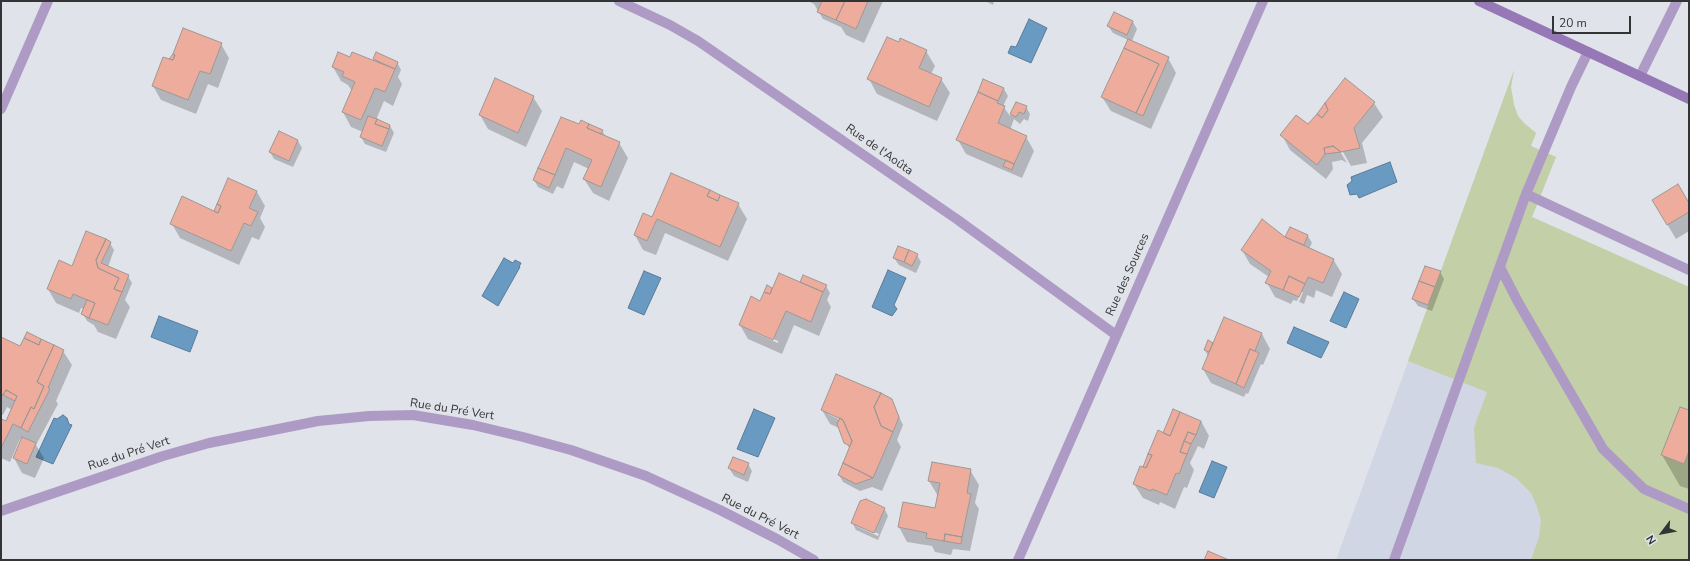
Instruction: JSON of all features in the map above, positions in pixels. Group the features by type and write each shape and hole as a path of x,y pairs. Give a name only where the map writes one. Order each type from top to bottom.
{"main road":[{"path":"1479,1 1689,99"}],"street":[{"path":"1,109 48,1"},
{"name":"Rue de l'Aoûta","path":"619,1 670,25 698,41 958,220 1116,335"},
{"name":"Rue des Sources","path":"1018,560 1263,1"},
{"path":"1640,76 1677,1"},
{"path":"1394,560 1526,194 1571,87 1588,52"},
{"path":"1526,194 1689,270"},
{"path":"1500,266 1518,302 1603,449 1644,489 1689,509"},
{"name":"Rue du Pré Vert","path":"1,511 163,456 209,443 318,421 369,416 413,415 473,425 523,437 571,450 646,476 726,513 814,560"}],"shaded area":[{"path":"1514,70 1511,87 1514,105 1518,116 1536,133 1531,146 1556,157 1532,217 1689,287 1689,560 1336,560"}],"green space":[{"path":"1514,70 1511,87 1514,105 1518,116 1536,133 1531,146 1556,157 1532,217 1689,287 1689,560 1531,560 1539,537 1541,520 1531,493 1516,478 1498,468 1476,463 1474,428 1487,392 1408,361"}],"water":[{"path":"1029,19 1047,28 1031,63 1008,53 1011,46 1016,47"},
{"path":"1390,162 1397,182 1359,198 1357,194 1350,195 1347,185 1352,181 1351,177"},
{"path":"504,258 513,263 515,260 521,263 498,306 482,296"},
{"path":"888,270 906,278 894,305 897,309 892,316 872,307"},
{"path":"644,271 661,278 644,315 628,308"},
{"path":"1344,292 1359,299 1346,328 1330,321"},
{"path":"159,316 198,331 190,352 151,337"},
{"path":"1294,327 1329,342 1321,358 1287,343"},
{"path":"754,409 775,418 758,457 737,449"},
{"path":"63,415 67,418 69,424 72,425 53,464 36,457 54,418 57,419"},
{"path":"1212,461 1227,467 1214,498 1199,492"}],"building":[{"path":"822,1 845,1 836,20 817,12"},
{"path":"845,1 868,1 856,29 836,20"},
{"path":"1114,12 1133,21 1127,35 1107,26"},
{"path":"183,28 222,43 210,74 200,71 188,100 152,86 163,57 173,60 175,55 173,54"},
{"path":"887,37 899,42 900,38 927,50 919,68 942,78 929,107 867,79"},
{"path":"1128,39 1169,57 1143,116 1136,113 1159,64 1124,48"},
{"path":"1124,48 1159,64 1136,113 1101,97"},
{"path":"338,52 350,57 352,52 395,69 385,92 375,88 361,120 342,112 355,82 342,76 344,72 332,67"},
{"path":"376,52 398,62 395,69 373,59"},
{"path":"173,54 175,55 173,60 169,59"},
{"path":"495,78 534,96 518,133 479,115"},
{"path":"1345,78 1375,102 1354,128 1360,148 1341,152 1333,146 1324,148 1325,154 1317,165 1280,135 1296,115 1308,124 1317,114 1322,118 1328,110 1325,103"},
{"path":"983,79 1004,88 998,101 978,92"},
{"path":"978,92 998,101 997,103 1005,106 998,123 1027,136 1014,164 956,140"},
{"path":"1016,102 1027,106 1024,114 1019,112 1016,117 1010,114"},
{"path":"1325,103 1328,110 1322,118 1317,114"},
{"path":"368,116 377,119 375,124 389,129 382,146 360,137"},
{"path":"561,117 579,124 581,120 589,124 587,128 620,142 601,187 583,179 592,160 566,148 555,175 538,168"},
{"path":"377,119 390,125 389,129 375,124"},
{"path":"589,124 603,130 601,134 587,128"},
{"path":"279,131 298,140 289,161 269,152"},
{"path":"1333,146 1341,152 1325,154 1324,148"},
{"path":"1006,160 1014,164 1012,170 1003,166"},
{"path":"538,168 555,175 549,188 533,180"},
{"path":"671,173 710,190 707,196 718,201 720,195 739,203 720,247 657,219 647,241 634,235 643,213 652,217"},
{"path":"228,178 257,191 249,208 258,212 251,226 244,223 231,251 170,224 182,196 218,213 221,206 217,204"},
{"path":"1678,184 1689,203 1689,212 1667,225 1652,200"},
{"path":"710,190 720,195 718,201 707,196"},
{"path":"217,204 221,206 218,213 214,211"},
{"path":"1262,219 1285,237 1334,259 1323,283 1308,277 1305,284 1289,276 1283,290 1265,283 1271,271 1241,250"},
{"path":"1290,227 1308,235 1304,245 1285,237"},
{"path":"86,231 106,239 96,260 98,268 119,278 114,289 122,292 108,325 89,318 95,303 73,294 71,299 47,289 59,260 72,266"},
{"path":"106,239 111,242 101,263 129,275 122,292 114,289 119,278 98,268 96,260"},
{"path":"898,246 909,250 904,262 893,258"},
{"path":"909,250 918,254 912,266 904,262"},
{"path":"1425,266 1441,271 1435,287 1419,281"},
{"path":"779,273 823,292 811,322 786,311 773,340 739,325 751,296 760,301 764,292 770,294"},
{"path":"803,275 827,285 823,292 800,282"},
{"path":"1289,276 1305,284 1299,297 1283,290"},
{"path":"1419,281 1435,287 1428,305 1412,299"},
{"path":"767,285 772,288 770,294 764,292"},
{"path":"87,300 95,303 89,318 81,314"},
{"path":"1224,317 1262,333 1255,351 1250,349 1236,384 1202,369"},
{"path":"27,332 41,339 39,345 24,338"},
{"path":"1,337 20,346 24,338 39,345 41,339 54,345 37,382 44,386 34,409 31,407 21,428 13,424 1,448 1,419 6,421 17,396 6,390 3,395 1,395"},
{"path":"1208,340 1213,343 1209,352 1204,350"},
{"path":"54,345 64,350 48,388 50,389 28,432 21,428 31,407 34,409 44,386 37,382"},
{"path":"1250,349 1259,353 1244,388 1236,384"},
{"path":"836,374 881,393 874,407 881,426 893,432 873,478 843,463 852,441 843,420 821,410"},
{"path":"6,390 17,396 15,401 3,395"},
{"path":"881,393 892,399 899,417 893,432 881,426 874,407"},
{"path":"1680,407 1689,410 1689,451 1684,464 1661,455"},
{"path":"1173,409 1180,412 1170,436 1163,433"},
{"path":"1180,412 1201,421 1196,435 1188,432 1180,452 1187,454 1179,474 1176,473 1167,495 1133,484 1140,466 1146,468 1152,455 1148,454 1158,430 1170,436"},
{"path":"840,418 843,420 852,441 850,446 844,443 837,424"},
{"path":"1188,432 1196,435 1191,444 1184,441"},
{"path":"22,437 36,443 27,464 13,458"},
{"path":"1184,441 1191,444 1187,454 1180,452"},
{"path":"1148,454 1152,455 1146,468 1143,467"},
{"path":"733,457 749,463 744,475 728,468"},
{"path":"932,462 971,469 967,493 971,494 962,537 945,534 944,541 926,538 927,533 898,527 903,502 935,508 940,483 928,481"},
{"path":"843,463 873,478 856,484 838,475"},
{"path":"866,499 885,508 874,533 851,523 860,501"},
{"path":"945,534 962,537 961,544 944,541"},
{"path":"1208,551 1229,560 1204,560"}]}
